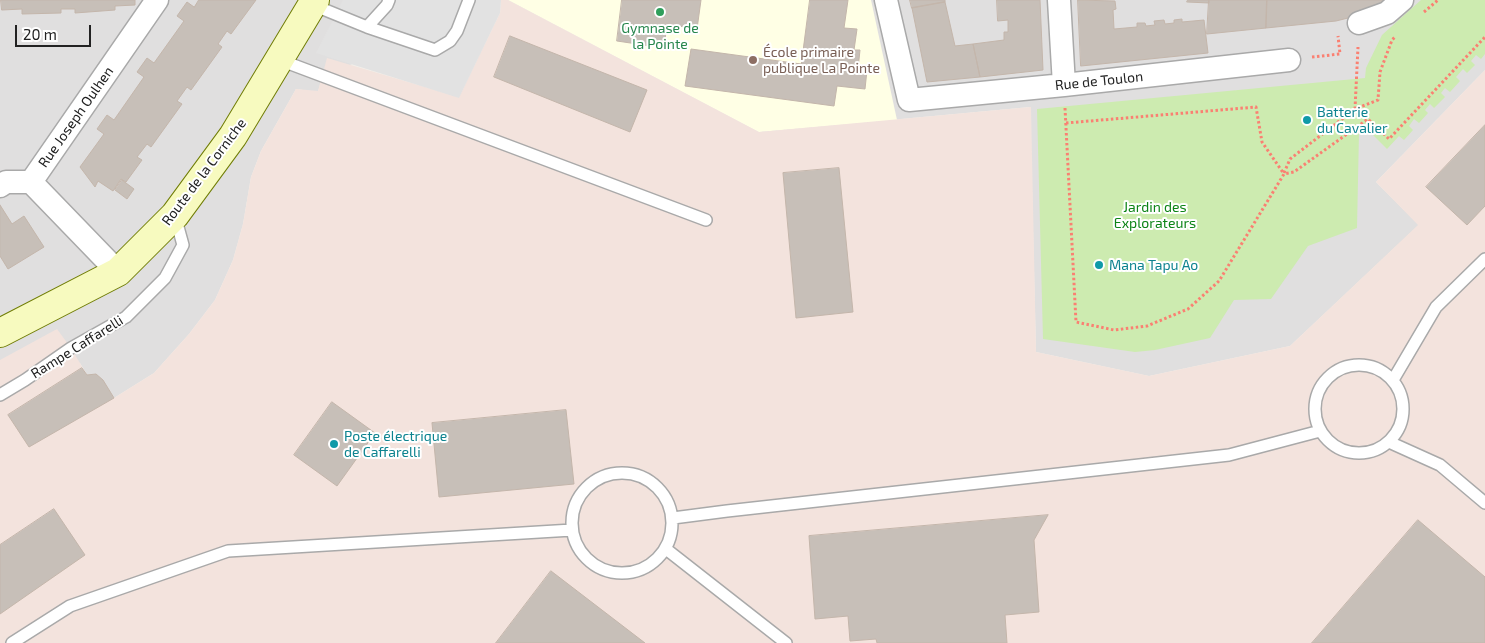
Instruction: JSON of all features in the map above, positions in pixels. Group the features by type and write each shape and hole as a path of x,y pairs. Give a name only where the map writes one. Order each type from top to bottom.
{"street":[{"name":"Rue Joseph Oulhen","path":"0,186 6,182 31,182 157,0"},
{"name":"Rue de Toulon","path":"886,0 909,100 1289,60"},
{"path":"1059,0 1064,85"},
{"path":"1359,23 1387,14 1402,0"},
{"name":"Route de la Corniche","path":"0,333 118,272 174,215 233,136 314,2"},
{"path":"31,182 118,272"}],"lane":[{"path":"368,28 389,0"},
{"path":"314,2 368,28 435,50 450,41 457,31 469,0"},
{"path":"280,60 706,220"},
{"name":"Rampe Caffarelli","path":"0,395 71,348 126,317 165,278 183,244 174,215"},
{"path":"1393,380 1436,307 1485,259"},
{"path":"1351,365 1367,365 1381,370 1393,380 1403,399 1403,415 1398,429 1389,442 1375,450 1359,453 1344,450 1330,443 1320,431 1315,419 1314,404 1319,389 1328,376 1341,368 1351,365"},
{"path":"673,518 1229,455 1320,431"},
{"path":"1389,442 1440,465 1485,503"},
{"path":"617,473 635,474 651,481 658,487 668,502 673,518 672,533 666,549 654,563 638,571 621,573 603,569 588,560 578,546 572,530 574,510 581,494 594,482 617,473"},
{"path":"12,643 70,606 228,551 572,530"},
{"path":"666,549 786,643"}],"path":[{"path":"1418,17 1438,0"},
{"path":"1355,109 1359,23"},
{"path":"1284,174 1262,142 1256,107 1066,123 1076,322 1114,330 1147,326 1188,309 1218,281 1284,174 1290,159 1355,109 1378,100 1380,72 1392,40 1398,34"},
{"path":"1338,35 1340,54"},
{"path":"1284,174 1294,172 1368,119 1388,139 1485,37"}],"shaded area":[{"path":"0,0 501,0 322,77 318,92 296,89 261,151 251,177 243,224 233,260 215,300 189,334 154,373 114,398 87,375 80,363 0,360"},
{"path":"343,0 501,0 500,13 459,98 316,53"},
{"path":"501,0 508,0 759,132 1031,107 1036,352 1149,376 1290,346 1418,225 1376,182 1485,70 1485,643 0,643 0,360 57,329 87,375 96,374 103,380 114,398 154,373 189,334 215,300 233,260 243,224 251,177 261,151 296,89 318,91 327,58 459,97 500,13"},
{"path":"508,0 1485,0 1485,70 1376,182 1419,225 1290,346 1149,376 1036,352 1030,107 762,132"},
{"name":"École primaire publique La Pointe","path":"508,0 871,0 897,120 759,132"}],"green space":[{"name":"Jardin des Explorateurs","path":"1421,0 1485,0 1485,54 1481,59 1476,55 1471,61 1475,65 1467,73 1463,69 1456,77 1460,81 1450,92 1445,88 1441,93 1445,97 1434,108 1430,104 1425,110 1428,113 1419,123 1414,119 1409,126 1413,130 1404,140 1399,136 1387,149 1367,129 1359,133 1357,228 1308,246 1271,299 1234,300 1210,338 1155,350 1135,352 1043,339 1037,109 1365,78 1366,68 1382,35"}],"building":[{"path":"1,0 135,0 135,5 115,6 115,10 75,13 75,9 61,9 61,13 22,14 22,9 2,10"},
{"path":"199,0 256,0 231,34 227,31 218,44 222,47 191,90 187,87 177,101 182,104 151,147 147,144 137,157 142,160 126,182 121,179 113,191 98,181 95,187 80,167 104,134 97,129 107,115 114,120 144,77 137,72 147,58 154,63 184,21 177,16 187,2 194,7"},
{"name":"Gymnase de la Pointe","path":"622,0 701,0 697,29 667,24 664,48 617,41"},
{"path":"810,0 848,0 844,28 857,29 854,50 860,50 858,69 867,70 865,89 837,86 834,106 685,86 691,49 801,64"},
{"path":"910,0 945,0 945,2 912,8"},
{"path":"997,0 1040,0 1043,70 980,77 973,44 1004,40 1004,32 1008,32 1008,20 998,21"},
{"path":"1078,0 1115,1 1116,9 1113,10 1114,29 1137,27 1137,23 1145,23 1146,26 1155,25 1154,21 1164,20 1165,24 1174,23 1174,20 1182,19 1182,22 1204,20 1208,53 1081,66"},
{"path":"1188,0 1209,0 1209,3 1187,2"},
{"path":"1209,0 1267,0 1266,28 1207,34"},
{"path":"1267,0 1388,0 1352,17 1336,21 1266,28"},
{"path":"945,2 955,46 973,44 980,77 927,82 912,8"},
{"path":"510,36 647,90 630,132 494,77"},
{"path":"1485,125 1485,206 1467,225 1426,187"},
{"path":"839,168 853,312 796,318 783,173"},
{"path":"122,180 134,189 127,199 115,190"},
{"path":"0,205 12,224 24,216 44,247 8,269 0,256"},
{"path":"82,368 87,375 96,374 103,380 114,398 29,447 8,415"},
{"name":"Poste électrique de Caffarelli","path":"332,402 375,433 337,486 294,455"},
{"path":"566,410 574,484 439,497 432,423"},
{"path":"54,509 85,555 0,614 0,545"},
{"path":"1048,515 1034,540 1039,612 1005,615 1007,643 877,643 876,639 850,641 848,616 815,619 809,536"},
{"path":"1418,520 1485,577 1485,643 1312,643"},
{"path":"551,571 645,643 496,643"}],"place":[{"name":"Gymnase de la Pointe","path":"660,12"},
{"name":"École primaire publique La Pointe","path":"753,60"},
{"name":"Batterie du Cavalier","path":"1307,120"},
{"name":"Mana Tapu Ao","path":"1099,265"},
{"name":"Poste électrique de Caffarelli","path":"334,444"}]}
